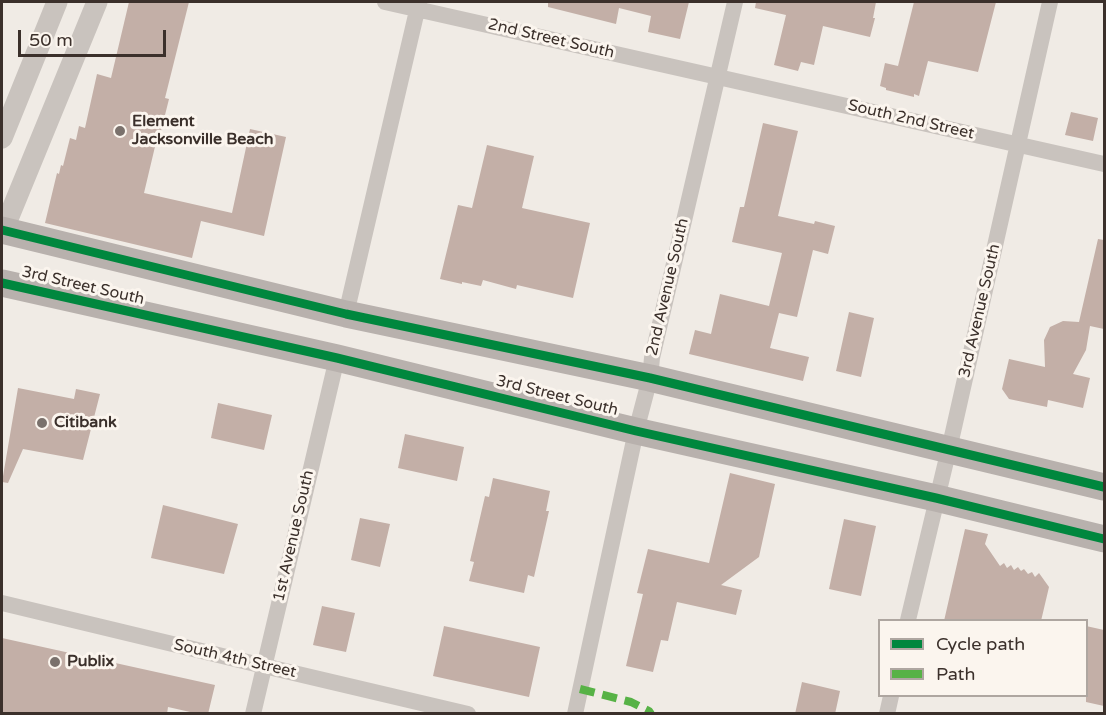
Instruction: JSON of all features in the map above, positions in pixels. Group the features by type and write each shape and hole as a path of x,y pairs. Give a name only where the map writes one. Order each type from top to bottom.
{"main road":[{"name":"3rd Street South","path":"2,231 346,314 650,378 1104,486"},
{"name":"3rd Street South","path":"2,282 337,358 636,431 936,498 1104,539"}],"street":[{"path":"2,138 57,2"},
{"path":"2,231 97,2"},
{"name":"2nd Street South","path":"385,2 418,5 717,76"},
{"name":"2nd Avenue South","path":"575,714 636,431 650,378 652,358 735,2"},
{"name":"3rd Avenue South","path":"908,619 1050,2"},
{"path":"346,314 418,5"},
{"name":"South 2nd Street","path":"717,76 1104,164"},
{"name":"1st Avenue South","path":"253,714 337,358"},
{"name":"South 4th Street","path":"2,603 468,714"},
{"path":"887,714 891,697"}],"building":[{"name":"Element Jacksonville Beach","path":"129,2 189,2 165,98 169,99 144,193 232,213 250,129 286,137 264,236 201,221 192,258 45,223 57,173 59,174 61,165 63,166 70,138 76,140 79,126 85,128 97,74 111,78"},
{"path":"548,2 689,2 680,39 648,32 651,16 619,8 616,24 548,7"},
{"path":"756,2 876,2 873,18 875,18 870,37 823,26 814,65 801,62 798,71 774,65 786,15 755,8"},
{"path":"914,2 996,2 978,72 928,61 919,96 914,94 914,97 886,90 880,86 885,63 898,66"},
{"path":"1071,112 1098,118 1093,141 1065,135"},
{"path":"763,123 798,131 778,216 835,226 828,254 813,250 797,317 779,313 770,348 809,357 803,381 689,354 695,330 711,334 720,294 769,306 782,253 732,242 740,207 744,207"},
{"path":"487,145 534,156 522,208 590,223 573,298 517,285 516,289 483,280 481,286 440,279 458,205 472,208"},
{"path":"1098,239 1104,240 1104,329 1090,326 1086,350 1073,374 1090,378 1083,408 1048,400 1047,407 1009,399 1002,389 1009,359 1045,367 1044,340 1050,327 1063,321 1079,322"},
{"path":"849,312 874,318 861,377 836,371"},
{"name":"Citibank","path":"18,388 74,399 76,389 100,394 83,460 23,449 8,483 2,482"},
{"path":"218,403 272,415 264,450 211,438"},
{"path":"405,434 464,447 457,481 398,468"},
{"path":"730,473 775,484 759,557 721,585 742,590 736,615 677,602 668,641 661,640 653,672 626,666 643,594 637,593 648,549 709,563"},
{"path":"493,478 550,491 546,511 549,511 534,577 528,575 524,593 469,581 474,562 470,561 485,496 489,497"},
{"path":"163,505 238,524 224,574 151,558"},
{"path":"360,518 390,524 380,567 351,560"},
{"path":"844,519 876,526 861,596 829,589"},
{"path":"965,529 988,534 985,544 1000,566 1004,563 1007,568 1011,565 1014,570 1018,567 1021,571 1024,569 1028,574 1032,572 1035,577 1039,573 1049,587 1041,619 944,619"},
{"path":"322,606 355,613 346,652 313,645"},
{"path":"444,626 540,647 529,697 433,676"},
{"path":"1088,626 1104,630 1104,706 1086,702 1086,697 1088,697"},
{"name":"Publix","path":"2,638 215,685 208,714 168,707 167,714 2,714"},
{"path":"802,682 840,691 835,714 795,714"}],"marked path":[{"path":"580,689 631,702 651,714"}],"cycle path":[{"path":"2,230 346,314 650,378 1104,487"},
{"path":"2,283 337,358 636,431 936,498 1104,539"}],"place":[{"name":"Element Jacksonville Beach","path":"120,131"},
{"name":"Citibank","path":"42,423"},
{"name":"Publix","path":"55,662"}]}
